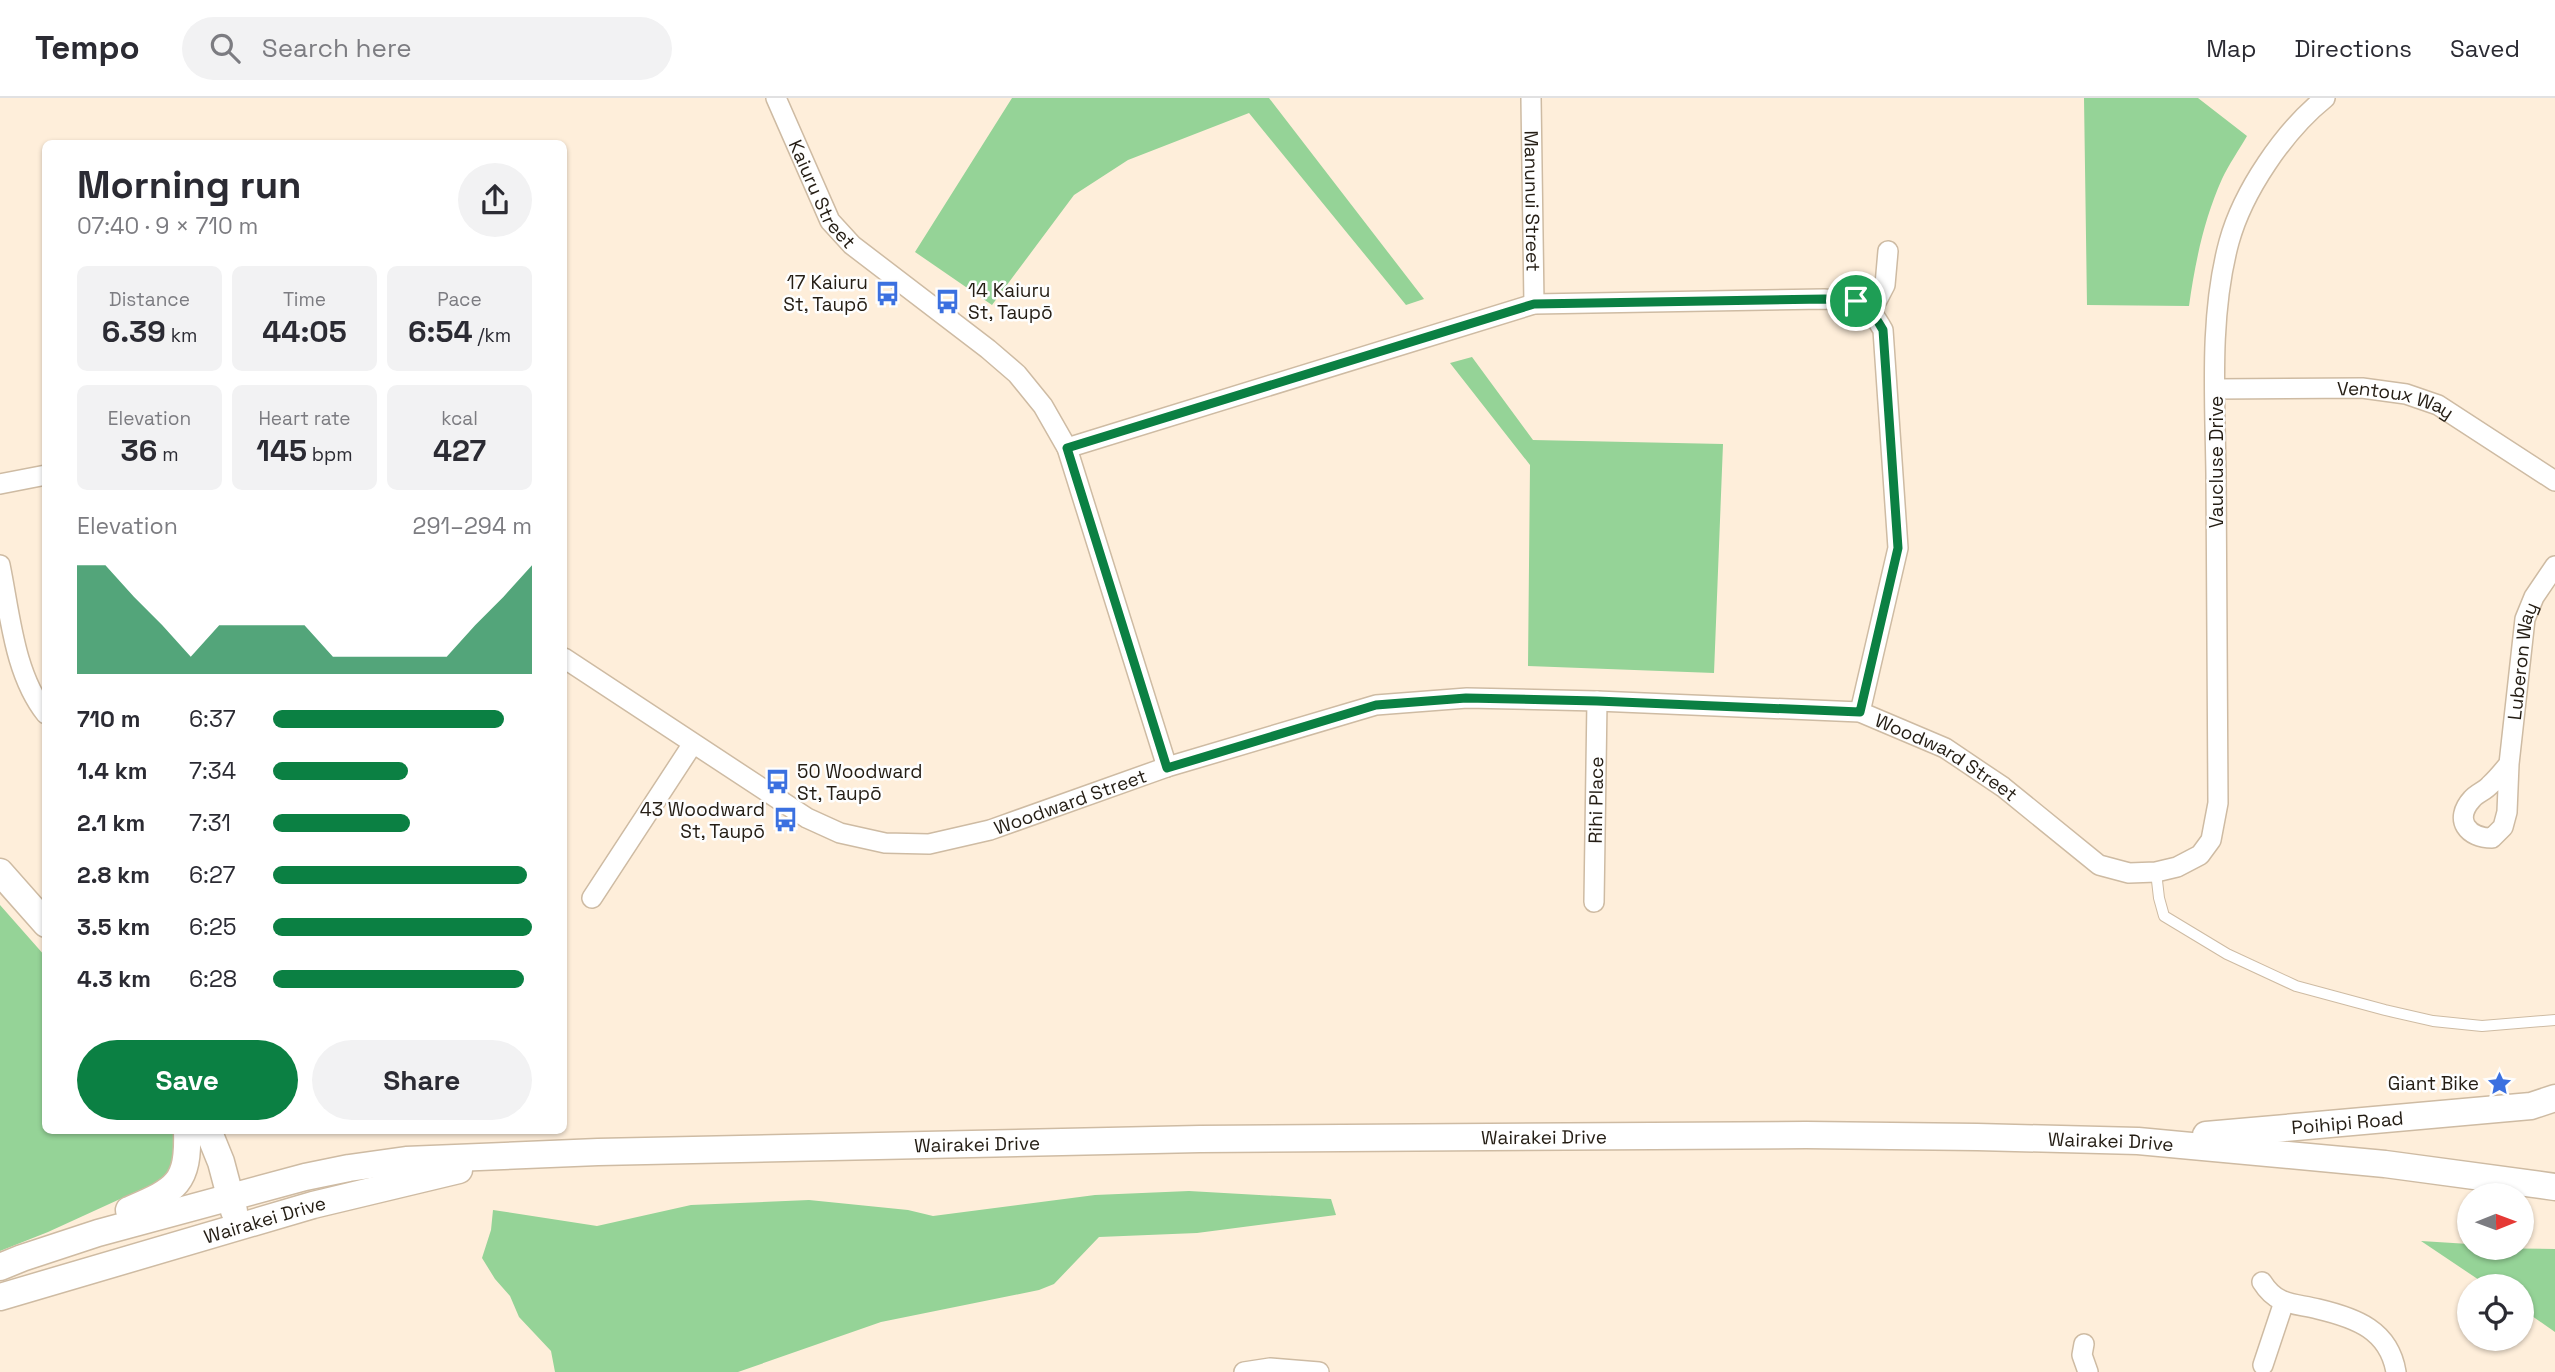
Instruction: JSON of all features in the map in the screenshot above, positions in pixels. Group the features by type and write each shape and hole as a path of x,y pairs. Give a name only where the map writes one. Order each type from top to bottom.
{"main road":[{"path":"0,872 42,919"},
{"name":"Poihipi Road","path":"2138,1141 2532,1106 2555,1098"},
{"path":"11,1263 59,1235 158,1198 184,1174 188,1155 187,1134"},
{"path":"210,1134 221,1162 238,1227"},
{"name":"Wairakei Drive","path":"11,1263 98,1233 304,1177 406,1160 533,1155 1200,1139 1806,1135 2138,1141 2385,1164 2555,1187"},
{"name":"Wairakei Drive","path":"0,1297 238,1227 421,1178 533,1155"}],"street":[{"name":"Kaiuru Street","path":"776,98 830,221 852,245 1017,374 1043,406 1067,448 1167,768"},
{"name":"Manunui Street","path":"1531,98 1534,304"},
{"name":"Vaucluse Drive","path":"2200,855 2211,840 2218,803 2215,389 2218,295 2230,240 2246,200 2278,147 2311,109 2325,98"},
{"path":"1872,310 1885,285 1888,251"},
{"path":"1067,448 1534,304 1825,299 1856,301 1872,310 1883,330 1898,548 1860,712"},
{"name":"Ventoux Way","path":"2215,389 2362,388 2406,394 2438,405 2555,481"},
{"path":"0,484 42,476"},
{"path":"0,565 16,643 27,679 42,707"},
{"name":"Luberon Way","path":"2509,764 2525,619 2534,597 2555,566"},
{"name":"Woodward Street","path":"567,660 692,745 807,818 840,833 885,843 929,844 990,830 1167,768 1376,705 1466,698 1860,712 1945,748 2003,788 2099,865 2129,873 2156,872 2178,867 2200,855"},
{"name":"Rihi Place","path":"1594,902 1597,701"},
{"path":"592,898 692,745"},
{"path":"2262,1282 2270,1294 2284,1302 2320,1309 2373,1329 2393,1354 2396,1372"},
{"path":"2263,1364 2284,1302"},
{"path":"2084,1344 2082,1355 2088,1372"},
{"path":"1244,1372 1270,1368 1319,1372"}],"lane":[{"path":"2156,872 2164,916 2227,954 2296,986 2433,1021 2482,1026 2555,1020"}],"green space":[{"path":"1012,98 1269,98 1424,299 1406,305 1249,113 1128,160 1074,195 992,305 915,252"},
{"path":"2084,98 2198,98 2247,136 2225,173 2210,210 2197,257 2189,306 2087,305"},
{"path":"1472,357 1533,440 1723,444 1714,673 1528,666 1530,465 1450,363"},
{"path":"0,905 42,953 42,1134 175,1134 179,1146 166,1178 0,1251"},
{"path":"1189,1191 1331,1199 1336,1215 1197,1233 1099,1237 1054,1284 1039,1290 881,1322 738,1372 555,1372 551,1351 519,1317 510,1296 482,1258 491,1230 493,1210 597,1226 691,1205 809,1200 908,1210 933,1216 1095,1195"},
{"path":"2421,1241 2457,1243 2457,1260 2534,1260 2534,1249 2555,1249 2555,1332 2534,1317 2534,1274 2470,1274"}],"place":[{"name":"17 Kaiuru St, Taupō","path":"888,293"},
{"name":"14 Kaiuru St, Taupō","path":"948,301"},
{"name":"50 Woodward St, Taupō","path":"777,782"},
{"name":"43 Woodward St, Taupō","path":"785,820"},
{"name":"Giant Bike","path":"2499,1083"}],"route":[{"path":"1825,299 1856,301 1872,310 1883,330 1898,548 1860,712 1466,698 1376,705 1167,768 1067,448 1534,304 1825,299"}]}
